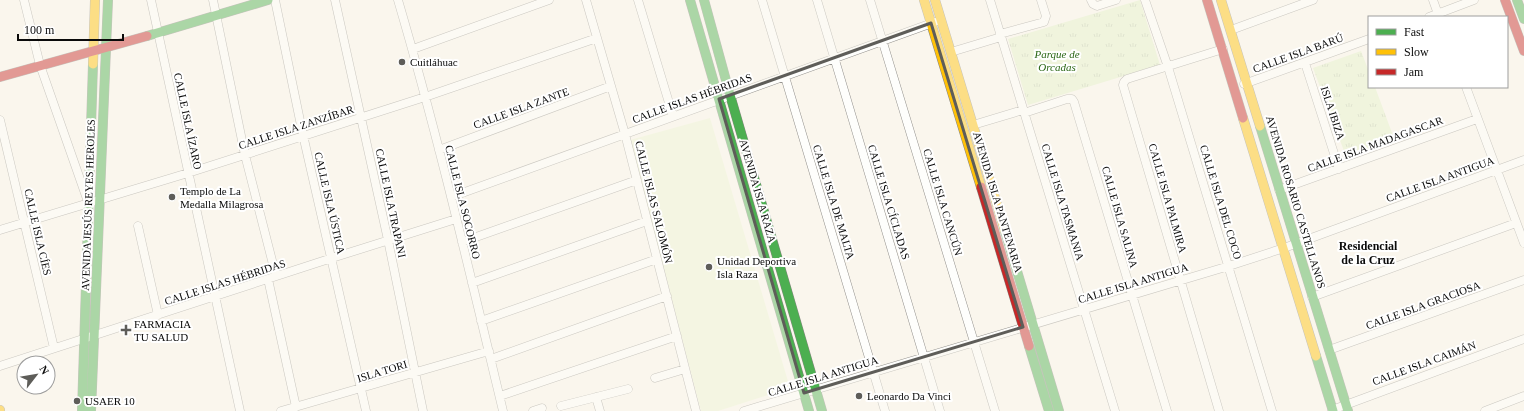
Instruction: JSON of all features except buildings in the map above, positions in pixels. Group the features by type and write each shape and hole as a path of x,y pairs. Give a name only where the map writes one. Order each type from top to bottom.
{"street":[{"path":"24,0 40,65 88,204"},
{"name":"AVENIDA JESÚS REYES HEROLES","path":"82,411 95,0"},
{"name":"AVENIDA JESÚS REYES HEROLES","path":"91,411 108,0"},
{"name":"CALLE ISLA ÍZARO","path":"151,0 240,411"},
{"path":"212,0 272,278 296,407"},
{"path":"0,77 268,0"},
{"name":"CALLE ISLA ÚSTICA","path":"275,0 303,136 366,411"},
{"name":"CALLE ISLA TRAPANI","path":"336,0 424,411"},
{"name":"CALLE ISLA SOCORRO","path":"398,0 413,49 439,150 503,411"},
{"path":"413,49 549,0"},
{"name":"CALLE ISLAS SALOMÓN","path":"586,0 625,134 696,411"},
{"path":"638,0 672,116"},
{"name":"AVENIDA ISLA RAZA","path":"690,0 810,411"},
{"name":"AVENIDA ISLA RAZA","path":"704,0 730,96 822,411"},
{"name":"CALLE ISLA DE MALTA","path":"762,0 885,411"},
{"name":"CALLE ISLA CÍCLADAS","path":"817,0 940,411"},
{"name":"CALLE ISLA CANCÚN","path":"870,0 995,411"},
{"name":"AVENIDA ISLA PANTENARIA","path":"924,0 1049,411"},
{"name":"AVENIDA ISLA PANTENARIA","path":"935,0 1059,411"},
{"name":"CALLE ISLA TASMANIA","path":"990,0 1115,411"},
{"path":"951,52 1046,21 1041,0"},
{"path":"1093,3 1116,0"},
{"name":"CALLE ISLA DEL COCO","path":"1146,0 1168,67 1272,411"},
{"path":"1207,0 1333,410"},
{"name":"AVENIDA ROSARIO CASTELLANOS","path":"1221,0 1346,408"},
{"path":"1231,30 1313,0"},
{"path":"1433,0 1439,15 1474,0"},
{"path":"1505,0 1524,50"},
{"path":"1517,0 1524,19"},
{"name":"CALLE ISLAS HÉBRIDAS","path":"451,197 941,19"},
{"name":"CALLE ISLA ZANZÍBAR","path":"0,230 99,201 245,155 425,97 597,38"},
{"name":"CALLE ISLA BARÚ","path":"1235,88 1247,82 1305,63 1368,39"},
{"path":"1168,67 1223,50"},
{"name":"ISLA IBIZA","path":"1305,63 1339,169"},
{"name":"CALLE ISLA PALMIRA","path":"1168,67 1127,80 1124,82 1124,88 1219,411"},
{"name":"CALLE ISLA ZANTE","path":"439,150 611,86"},
{"path":"1466,88 1524,243"},
{"name":"CALLE ISLA SALINA","path":"1024,112 1067,99 1072,99 1076,104 1167,411"},
{"path":"973,125 1024,112"},
{"name":"CALLE ISLA MADAGASCAR","path":"1279,190 1477,119"},
{"name":"CALLE ISLA CÍES","path":"0,120 54,348"},
{"name":"CALLE ISLA ANTIGUA","path":"746,411 1229,266 1284,248 1524,160"},
{"path":"462,242 637,180"},
{"name":"CALLE ISLAS HÉBRIDAS","path":"0,366 456,219"},
{"path":"472,283 647,221"},
{"path":"1312,297 1516,223"},
{"path":"138,226 158,315"},
{"path":"481,321 657,259"},
{"name":"CALLE ISLA GRACIOSA","path":"1328,350 1524,280"},
{"name":"ISLA TORI","path":"281,411 296,407 308,407 361,388 415,372 490,355 667,296"},
{"path":"500,396 677,336"},
{"name":"CALLE ISLA CAIMÁN","path":"1333,410 1346,408 1524,339"},
{"path":"655,378 686,369"},
{"path":"561,406 628,389"},
{"path":"1485,411 1524,396"},
{"path":"596,397 600,411"},
{"path":"533,411 542,408"}],"highlighted area":[{"path":"931,23 1023,327 804,393 719,99"}],"green space":[{"name":"Parque de Orcadas","path":"1140,0 1160,65 1028,105 1008,39"},
{"path":"1361,51 1368,69 1368,88 1375,88 1395,141 1347,159 1313,68"},
{"name":"Unidad Deportiva Isla Raza","path":"710,118 790,388 718,411 701,411 630,140"}],"traffic: fast":[{"path":"91,411 108,0"},
{"path":"147,36 268,0"},
{"path":"690,0 809,411"},
{"path":"704,0 730,95 822,411"},
{"path":"1517,0 1524,19"},
{"path":"82,411 93,64"},
{"path":"1260,126 1348,411"},
{"path":"1005,231 1059,411"},
{"path":"1029,346 1049,411"},
{"path":"1316,356 1333,411"}],"traffic: slow":[{"path":"93,64 95,0"},
{"path":"924,0 981,187"},
{"path":"935,0 1005,231"},
{"path":"1221,0 1260,126"},
{"path":"1243,118 1316,356"}],"traffic: jam":[{"path":"1207,0 1243,118"},
{"path":"1505,0 1524,51"},
{"path":"0,77 147,36"},
{"path":"981,187 1029,346"}],"place":[{"name":"Cuitláhuac","path":"402,62"},
{"name":"Templo de La Medalla Milagrosa","path":"172,197"},
{"name":"Unidad Deportiva Isla Raza","path":"709,267"},
{"name":"FARMACIA TU SALUD","path":"126,330"},
{"name":"Leonardo Da Vinci","path":"859,396"},
{"name":"USAER 10","path":"77,401"}],"district":[{"name":"Residencial de la Cruz","path":"1368,253"}]}
